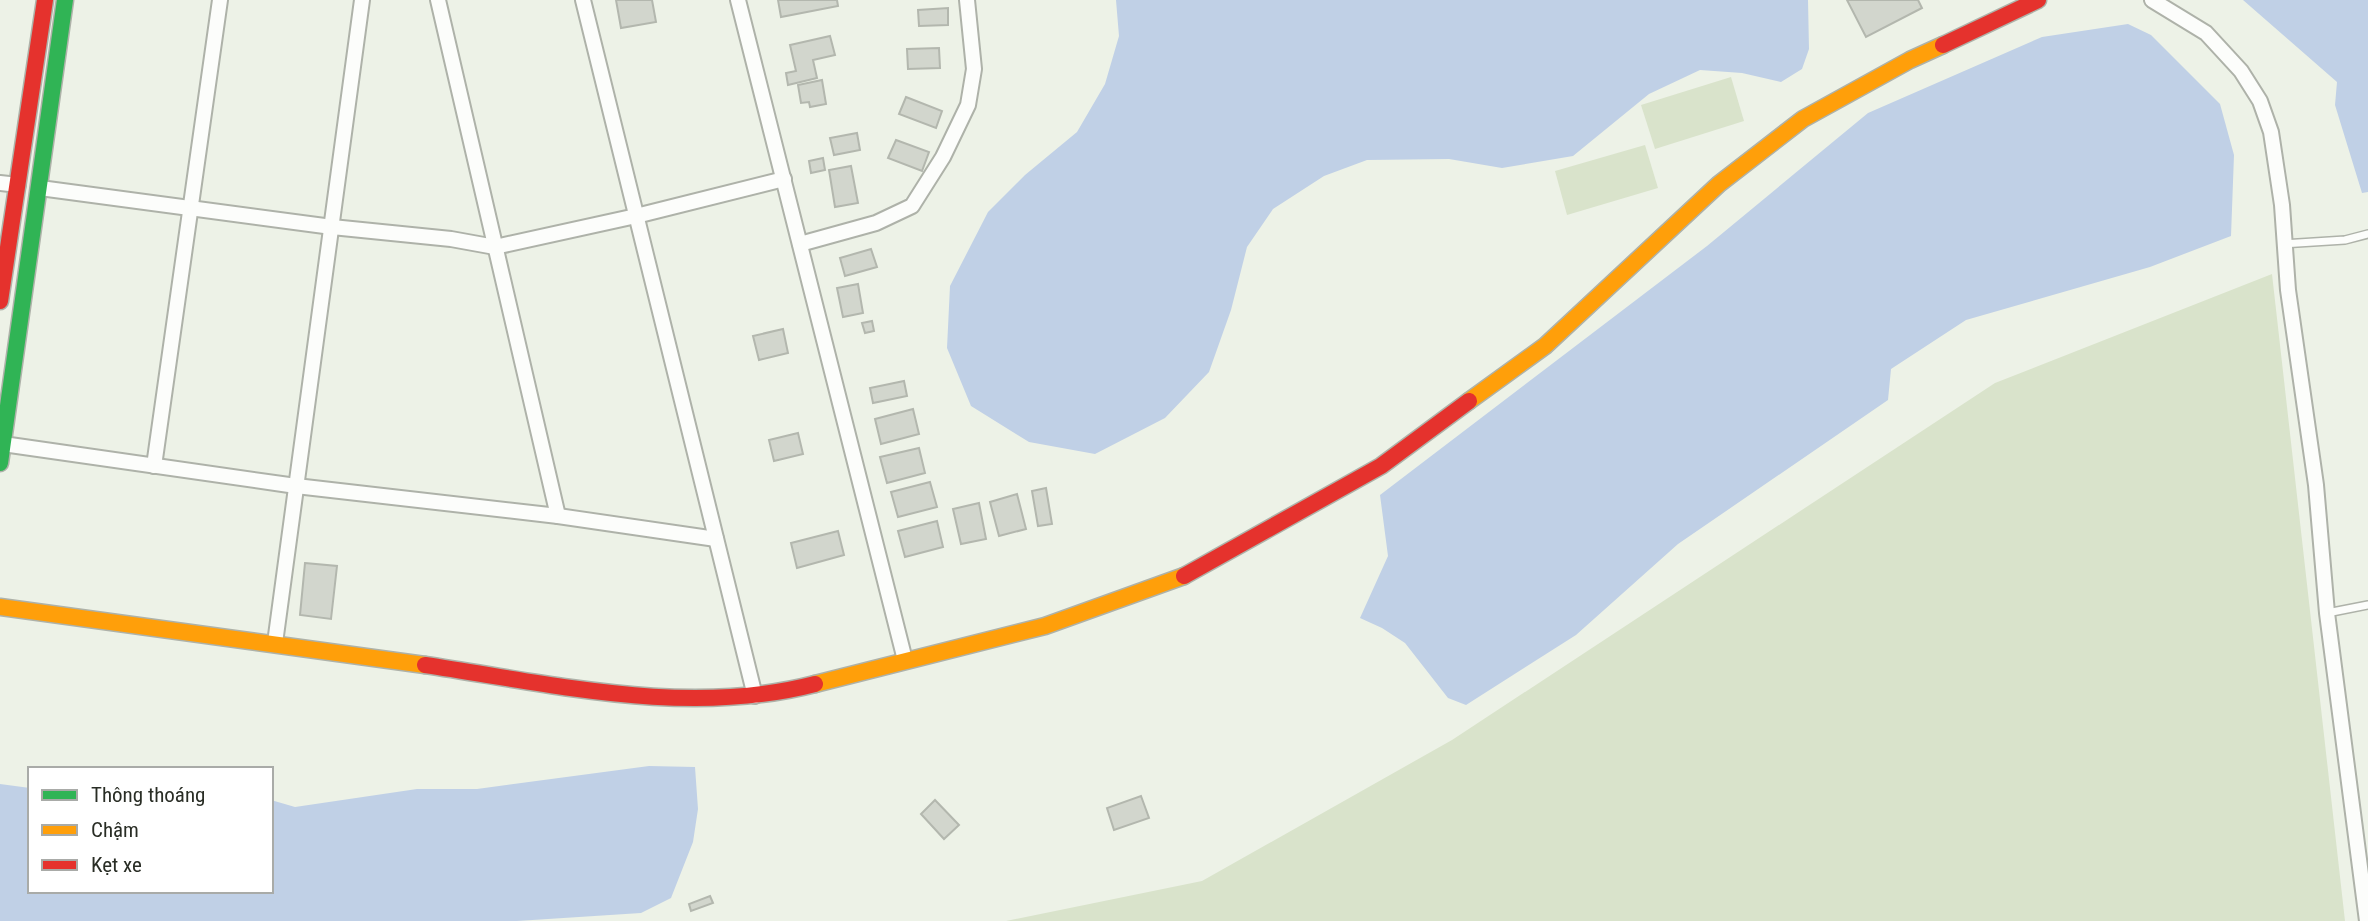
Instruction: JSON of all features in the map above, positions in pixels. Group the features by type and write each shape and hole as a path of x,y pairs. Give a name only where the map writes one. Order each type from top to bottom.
{"street":[{"path":"0,301 45,0"},
{"path":"0,463 65,0"},
{"path":"154,466 220,0"},
{"path":"275,643 362,0"},
{"path":"438,0 558,516"},
{"path":"583,0 755,696"},
{"path":"738,0 905,660"},
{"path":"800,243 876,223 912,206 943,158 968,105 974,69 967,0"},
{"path":"0,607 672,698 755,696 793,690 1045,626 1181,577 1381,466 1545,346 1719,184 1803,119 2016,6 2038,0"},
{"path":"2152,0 2206,33 2241,71 2260,101 2271,132 2282,205 2283,244 2316,485 2327,613 2367,921"},
{"path":"0,183 332,227 451,239 495,247 636,216 784,179"},
{"path":"3,444 296,486 558,516 716,539"}],"lane":[{"path":"2283,244 2345,240 2368,234"},
{"path":"2327,613 2368,605"}],"green space":[{"path":"1731,77 1744,121 1655,149 1641,105"},
{"path":"1645,145 1658,188 1567,215 1555,171"},
{"path":"2272,274 2345,921 1006,921 1202,881 1452,740 1995,383"}],"water":[{"path":"1116,0 1808,0 1809,49 1802,69 1781,82 1742,73 1700,70 1649,94 1573,156 1502,168 1449,159 1367,160 1324,176 1273,209 1247,247 1231,310 1209,372 1165,418 1095,454 1029,442 971,406 947,348 950,286 988,212 1025,175 1077,132 1105,84 1119,36"},
{"path":"2243,0 2368,0 2368,192 2362,193 2335,105 2337,82"},
{"path":"2128,24 2151,35 2220,104 2234,155 2231,236 2150,267 1966,320 1891,369 1888,400 1678,544 1576,635 1466,705 1448,698 1405,643 1360,618 1388,556 1380,495 1707,246 1868,113 2042,37"},
{"path":"649,766 695,767 698,809 693,842 671,898 641,913 517,921 0,921 0,784 28,788 28,893 273,893 273,801 295,807 417,789 477,789"}],"building":[{"path":"616,0 652,0 656,22 621,28"},
{"path":"778,0 837,0 838,6 781,17"},
{"path":"1847,0 1918,0 1922,8 1866,37"},
{"path":"948,8 948,25 919,26 918,10"},
{"path":"830,36 835,55 813,60 817,78 788,85 786,73 796,71 790,45"},
{"path":"939,48 940,68 908,69 907,49"},
{"path":"822,80 826,104 810,107 809,102 801,103 798,85"},
{"path":"906,97 942,111 936,128 899,114"},
{"path":"857,133 860,150 834,155 830,138"},
{"path":"896,140 929,152 922,171 888,158"},
{"path":"823,158 825,170 811,173 809,161"},
{"path":"851,166 858,203 835,207 829,170"},
{"path":"871,249 877,267 845,276 840,258"},
{"path":"858,284 863,313 843,317 837,288"},
{"path":"872,321 874,331 865,333 862,323"},
{"path":"783,329 788,353 759,360 753,336"},
{"path":"904,381 907,396 873,403 870,388"},
{"path":"913,409 919,434 881,444 875,419"},
{"path":"798,433 803,454 774,461 769,440"},
{"path":"919,448 925,473 887,483 880,457"},
{"path":"930,482 937,507 898,517 891,492"},
{"path":"1046,488 1052,524 1038,526 1032,491"},
{"path":"1017,494 1026,529 999,536 990,502"},
{"path":"979,503 986,539 961,544 953,509"},
{"path":"937,521 943,547 905,557 898,531"},
{"path":"838,531 844,555 797,568 791,543"},
{"path":"305,563 337,566 331,619 300,615"},
{"path":"1141,796 1149,818 1114,830 1107,808"},
{"path":"935,800 959,825 944,839 921,814"},
{"path":"710,896 713,903 691,911 689,904"}],"traffic: fast":[{"path":"0,463 65,0"}],"traffic: slow":[{"path":"1469,401 1545,346 1719,184 1803,119 1910,60 1943,45"},
{"path":"815,684 1045,626 1184,576"},
{"path":"0,607 425,665"}],"traffic: jam":[{"path":"0,301 45,0"},
{"path":"1943,45 2038,0"},
{"path":"1184,576 1381,466 1469,401"},
{"path":"425,665 571,688 670,698 718,698 815,684"}]}
